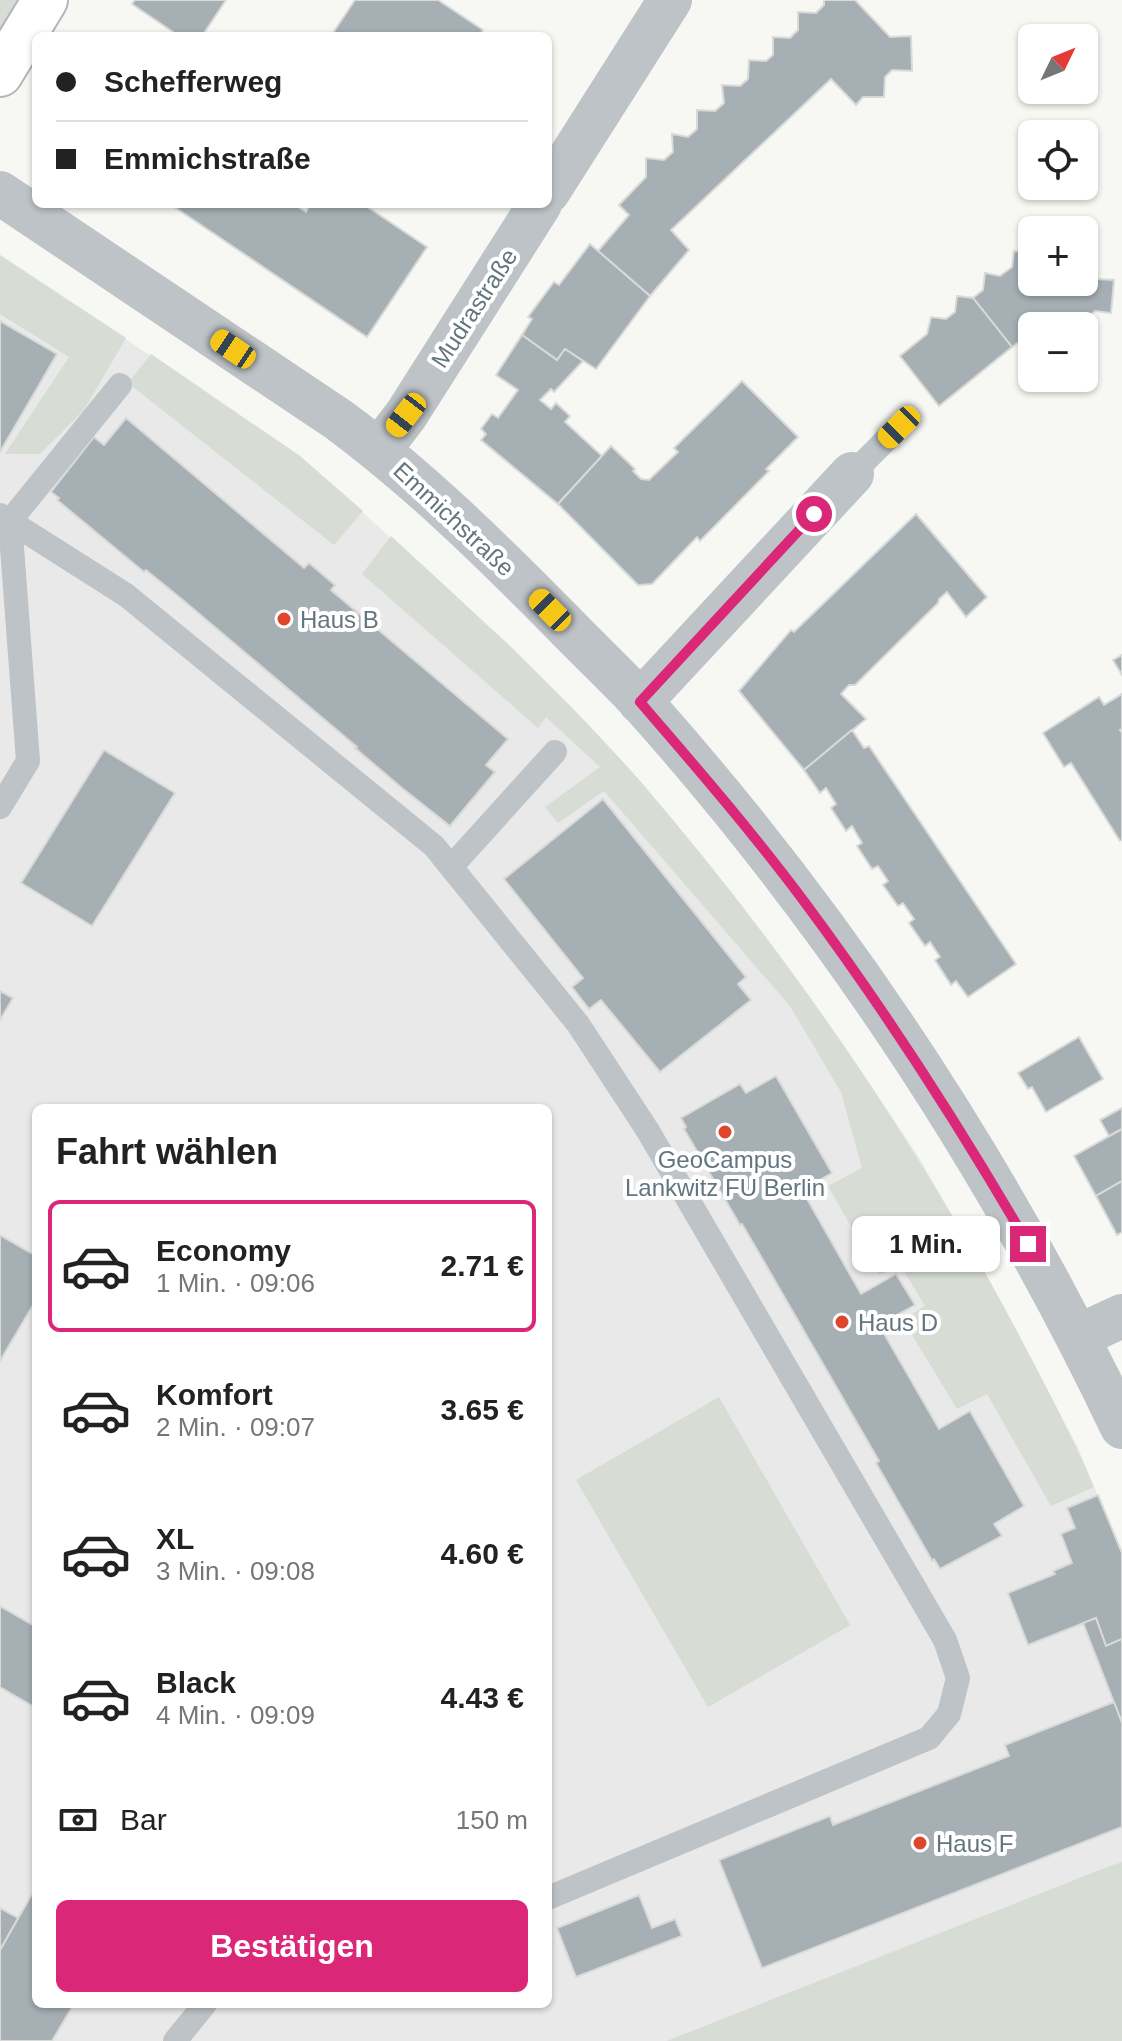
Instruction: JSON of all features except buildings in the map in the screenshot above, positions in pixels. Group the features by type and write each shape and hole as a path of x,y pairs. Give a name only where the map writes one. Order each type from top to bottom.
{"main road":[{"path":"0,74 45,0"}],"street":[{"path":"552,186 670,0"},
{"name":"Emmichstraße","path":"0,193 379,450 493,553 640,702 733,812 858,975 975,1153 1079,1336 1122,1427"},
{"name":"Mudrastraße","path":"379,450 406,415 537,208"},
{"path":"640,702 852,474"},
{"path":"1079,1336 1122,1316"}],"lane":[{"path":"0,807 28,761 5,518 120,385"},
{"path":"852,474 899,427"},
{"path":"5,518 126,595 434,846 578,1024 648,1131 945,1640 958,1678 949,1714 929,1738 552,1896"},
{"path":"451,867 555,752"},
{"path":"175,2041 202,2008"}],"shaded area":[{"path":"0,0 19,0 0,30"},
{"name":"GeoCampus Lankwitz FU Berlin","path":"0,255 300,456 514,649 640,781 755,924 841,1041 918,1156 987,1276 1077,1446 1122,1553 1122,1862 666,2041 0,2041"},
{"path":"0,255 126,338 84,410 40,454 5,454 69,357 0,314"},
{"path":"151,354 300,456 363,511 334,545 128,383"},
{"path":"391,536 519,656 612,749 695,846 797,979 892,1118 979,1261 1048,1391 1094,1487 1051,1506 987,1394 957,1409 903,1320 925,1306 901,1266 879,1275 828,1186 862,1168 841,1092 790,1006 604,791 558,823 545,807 600,767 546,717 538,728 362,574"},
{"path":"719,1397 850,1625 708,1707 576,1480"},
{"path":"1122,1862 1122,2041 666,2041 1105,1868"}],"place":[{"name":"Haus B","path":"284,619"},
{"name":"GeoCampus Lankwitz FU Berlin","path":"725,1132"},
{"name":"Haus D","path":"842,1322"},
{"name":"Haus F","path":"920,1843"}],"route":[{"path":"814,514 640,702 724,800 858,975 946,1106 1028,1244"}]}
